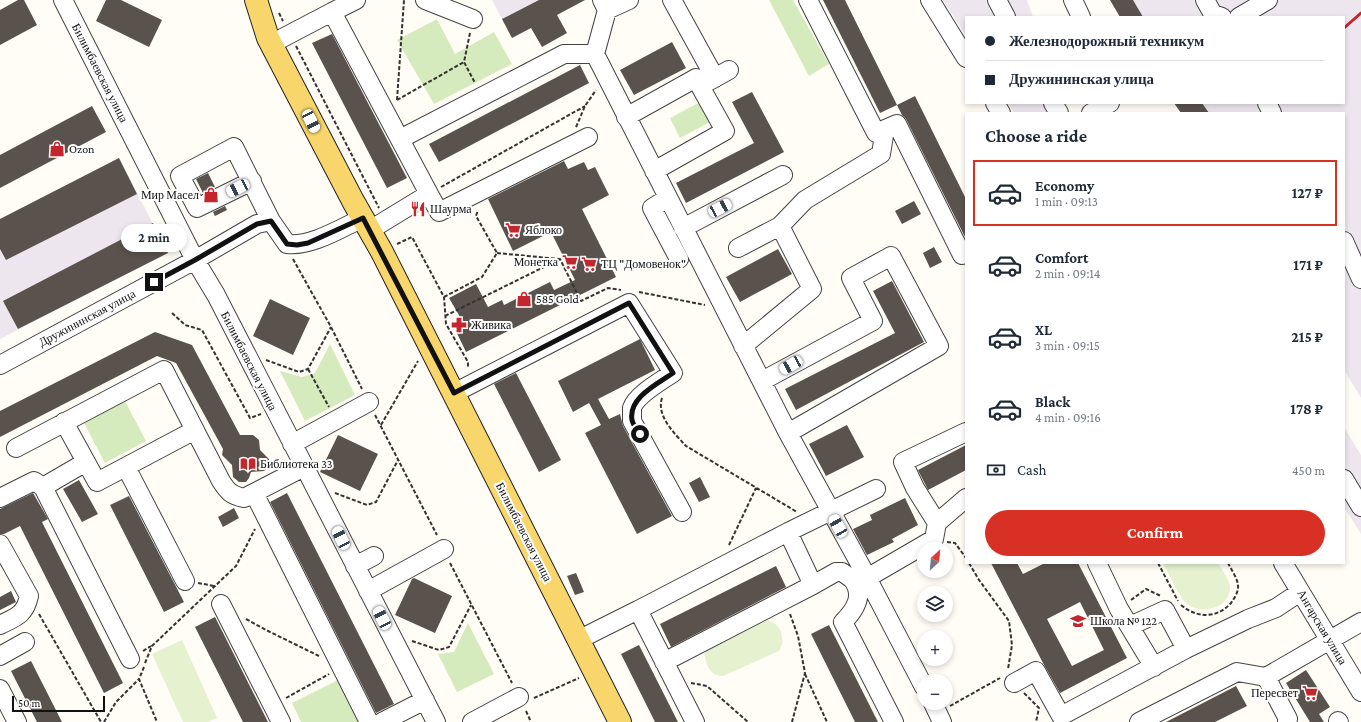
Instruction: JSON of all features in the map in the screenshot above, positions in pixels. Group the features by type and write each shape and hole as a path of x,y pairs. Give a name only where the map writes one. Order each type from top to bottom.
{"main road":[{"name":"Билимбаевская улица","path":"256,0 268,38 281,39 353,201 373,223 460,390 578,640 620,722"}],"street":[{"name":"Билимбаевская улица","path":"63,0 195,260 230,308 292,444 436,722"},
{"path":"281,39 356,0"},
{"path":"425,0 473,20"},
{"path":"629,0 604,5 595,54 788,433 830,512 860,578 917,675"},
{"path":"654,171 725,131 715,78 672,0"},
{"path":"808,0 876,133 897,124 962,254 965,253"},
{"path":"930,0 965,56"},
{"path":"997,0 1005,16"},
{"path":"1073,0 1081,16"},
{"path":"1241,16 1268,0"},
{"path":"332,12 390,104 400,139 439,212 588,137"},
{"path":"400,139 564,54 595,54"},
{"path":"626,117 696,78 715,78"},
{"path":"1093,112 1108,104"},
{"path":"738,248 780,226 805,200 881,154 885,129"},
{"path":"683,228 783,175"},
{"path":"252,181 271,221 287,244 297,245 373,223 429,194"},
{"path":"668,198 652,208 679,259"},
{"name":"Дружининская улица","path":"0,365 195,260 257,224 271,221"},
{"path":"744,346 812,289 780,226"},
{"path":"1345,243 1361,279"},
{"path":"762,381 874,321 850,278 891,256 938,346 788,433"},
{"path":"460,390 629,303 673,373 640,396 632,408 632,421 682,512"},
{"path":"16,448 164,370 221,481 227,490 235,496 244,498 304,467"},
{"path":"292,444 369,402"},
{"path":"64,422 97,482 195,430"},
{"path":"937,523 915,488 903,462 965,432"},
{"path":"43,487 86,462"},
{"path":"126,467 185,580"},
{"path":"0,498 34,481 43,487 130,659"},
{"path":"1345,481 1361,507"},
{"path":"578,640 788,532 876,489"},
{"path":"254,493 369,722"},
{"path":"894,722 843,622 852,614 857,603 858,590 856,583 860,578 934,539 937,523 965,499"},
{"path":"788,532 813,585"},
{"path":"0,544 29,596 20,615 0,625"},
{"path":"368,591 444,550"},
{"path":"355,566 374,556"},
{"path":"1098,564 1120,609 1154,667"},
{"name":"Ангарская улица","path":"1283,564 1361,692"},
{"path":"664,662 836,572 842,572 860,578"},
{"path":"1011,678 1036,671 1061,716 1186,649 1248,618 1276,608 1300,592"},
{"path":"221,604 281,722"},
{"path":"638,610 695,722"},
{"path":"1130,626 1166,610 1186,649"},
{"path":"1139,722 1237,672 1266,677 1361,622"},
{"path":"0,656 25,642"},
{"path":"1266,677 1288,719 1287,722"},
{"path":"0,689 17,722"},
{"path":"382,722 425,700"},
{"path":"472,722 521,700"}],"path":[{"path":"390,104 404,0"},
{"path":"276,7 281,39 373,223"},
{"path":"473,20 464,62 482,96"},
{"path":"390,104 464,62"},
{"path":"565,149 585,106 606,76"},
{"path":"429,194 585,106"},
{"path":"486,189 476,216 497,253"},
{"path":"395,245 412,237 444,297 446,324 468,362 460,390"},
{"path":"497,253 560,259"},
{"path":"444,297 482,277 497,253"},
{"path":"293,258 331,327 471,605 532,722"},
{"path":"560,259 581,301 608,288 623,290"},
{"path":"445,316 560,259"},
{"path":"637,292 724,308"},
{"path":"172,313 185,326 202,330 250,418 264,412"},
{"path":"260,358 299,372 308,369 331,327"},
{"path":"381,425 420,358"},
{"path":"308,369 335,420"},
{"path":"660,382 664,391 660,406 667,423 686,446 811,521"},
{"path":"334,493 367,505 376,502 398,460"},
{"path":"719,568 756,488"},
{"path":"104,722 116,702 139,679 152,646 236,566 263,511"},
{"path":"955,544 965,556"},
{"path":"970,564 979,580 1009,621 1012,645 1011,678 1038,708 1036,722"},
{"path":"1159,564 1180,605"},
{"path":"1174,602 1188,611 1201,615 1214,614 1225,608 1235,598 1238,590 1236,579 1228,564"},
{"path":"185,580 214,586"},
{"path":"214,586 221,604 266,630 341,667"},
{"path":"1120,609 1146,589 1167,598"},
{"path":"29,596 101,722"},
{"path":"784,600 798,636 805,673 827,722"},
{"path":"411,640 439,650 449,647 471,605"},
{"path":"272,705 341,667"},
{"path":"792,722 805,673"},
{"path":"521,700 584,675"},
{"path":"937,712 1011,678"},
{"path":"139,679 157,722"},
{"path":"673,680 707,686 748,722"}],"shaded area":[{"path":"492,0 580,0 512,38"},
{"path":"943,0 1027,0 1033,16 965,16 965,34"},
{"path":"1110,0 1361,0 1361,398 1345,372 1345,112 1183,112 1178,104 1345,104 1345,16 1119,16"},
{"path":"1009,104 1063,104 1067,112 1013,112"},
{"path":"119,158 168,253 0,339 0,219"},
{"path":"1345,429 1361,455 1361,534 1345,509"}],"green space":[{"path":"769,0 793,0 829,64 809,76"},
{"path":"437,19 455,54 494,32 512,64 434,104 397,40"},
{"path":"702,101 712,121 680,138 670,118"},
{"path":"330,344 355,395 305,421 280,371 302,377 315,373"},
{"path":"125,401 146,441 105,463 84,423"},
{"path":"1164,564 1219,564 1226,575 1230,588 1229,595 1220,605 1213,608 1199,609 1192,607 1183,600"},
{"path":"767,620 772,621 781,632 782,642 779,651 723,676 710,670 705,655 707,646"},
{"path":"468,623 494,674 457,692 438,654 454,652"},
{"path":"182,640 217,718 208,722 183,722 152,654"},
{"path":"340,679 362,722 301,722 292,703"}],"building":[{"path":"18,0 24,0 37,25 0,45 0,10"},
{"path":"106,0 121,0 162,20 149,47 96,21"},
{"path":"539,0 585,0 557,15 567,33 542,47 531,28 512,38 502,19"},
{"path":"823,0 845,0 897,105 880,113"},
{"path":"1110,0 1133,0 1142,16 1119,16"},
{"path":"332,34 407,178 387,188 312,43"},
{"path":"672,42 686,68 634,95 620,70"},
{"path":"580,65 589,83 439,162 429,144"},
{"path":"752,92 784,152 686,203 676,183 754,143 732,102"},
{"path":"915,96 965,197 965,237 906,119 902,115 897,105"},
{"path":"1175,104 1203,104 1208,112 1180,112"},
{"path":"92,106 106,132 0,188 0,155"},
{"path":"119,158 137,194 6,260 0,249 0,219"},
{"name":"ТЦ \"Домовенок\"","path":"564,161 568,169 584,162 588,170 595,167 609,195 582,209 616,277 466,352 454,327 463,322 449,298 476,284 488,307 502,300 504,305 550,282 554,290 575,280 551,232 513,251 488,199"},
{"path":"208,173 215,187 203,193 196,179"},
{"path":"914,201 921,214 902,224 895,211"},
{"path":"225,206 227,210 215,216 213,212"},
{"path":"153,223 168,253 18,329 3,301"},
{"path":"934,247 942,262 930,268 923,253"},
{"path":"778,249 792,274 740,302 726,277"},
{"path":"892,281 924,342 796,410 785,389 895,333 873,291"},
{"path":"270,299 310,318 293,355 253,336"},
{"path":"155,332 192,345 240,435 253,435 259,440 260,450 269,459 269,466 264,471 251,472 246,482 239,482 233,477 232,465 222,455 223,449 176,363 157,356 0,437 0,411"},
{"path":"640,339 655,370 598,399 609,419 620,414 623,426 672,516 637,534 585,433 601,425 589,403 573,412 558,381"},
{"path":"516,373 561,460 539,472 494,384"},
{"path":"847,425 864,457 826,476 809,444"},
{"path":"338,435 378,454 360,491 320,472"},
{"path":"965,446 965,471 928,490 918,470"},
{"path":"700,477 710,497 699,502 689,483"},
{"path":"79,480 98,514 82,522 63,489"},
{"path":"33,493 48,519 42,522 123,683 104,693 20,526 4,534 0,534 0,509"},
{"path":"287,493 394,704 376,713 270,502"},
{"path":"129,496 184,602 164,612 110,505"},
{"path":"905,498 918,525 892,539 894,542 867,555 853,529 872,520 870,515"},
{"path":"234,508 239,518 223,527 218,517"},
{"path":"992,564 1018,564 1023,574 1043,564 1079,564 1127,658 1060,693","holes":["1080,602 1104,650 1072,666 1047,619"]},
{"path":"776,566 786,587 671,647 660,624"},
{"path":"576,573 584,592 575,595 567,576"},
{"path":"414,578 452,596 435,633 395,615 412,579"},
{"path":"11,591 16,602 0,610 0,597"},
{"path":"215,617 268,722 243,722 195,627"},
{"path":"829,625 878,722 855,722 811,634"},
{"path":"639,645 678,722 655,722 621,654"},
{"path":"31,661 62,722 37,722 11,671"},
{"path":"1306,670 1330,707 1319,714 1324,722 1310,722 1286,683"},
{"path":"1236,686 1247,706 1215,722 1166,722"}],"railway":[{"path":"1345,27 1361,13"}],"place":[{"name":"Ozon","path":"57,149"},
{"name":"Мир Масел","path":"211,195"},
{"name":"Шаурма","path":"418,209"},
{"name":"Яблоко","path":"513,230"},
{"name":"Монетка","path":"570,262"},
{"name":"ТЦ \"Домовенок\"","path":"589,264"},
{"name":"585 Gold","path":"524,299"},
{"name":"Живика","path":"459,325"},
{"name":"Библиотека 33","path":"248,464"},
{"name":"Школа № 122","path":"1078,621"},
{"name":"Пересвет","path":"1310,693"}],"route":[{"path":"154,282 257,224 271,221 287,244 297,245 308,243 363,218 454,393 629,303 673,373 640,396 632,408 632,421 640,434"}]}
